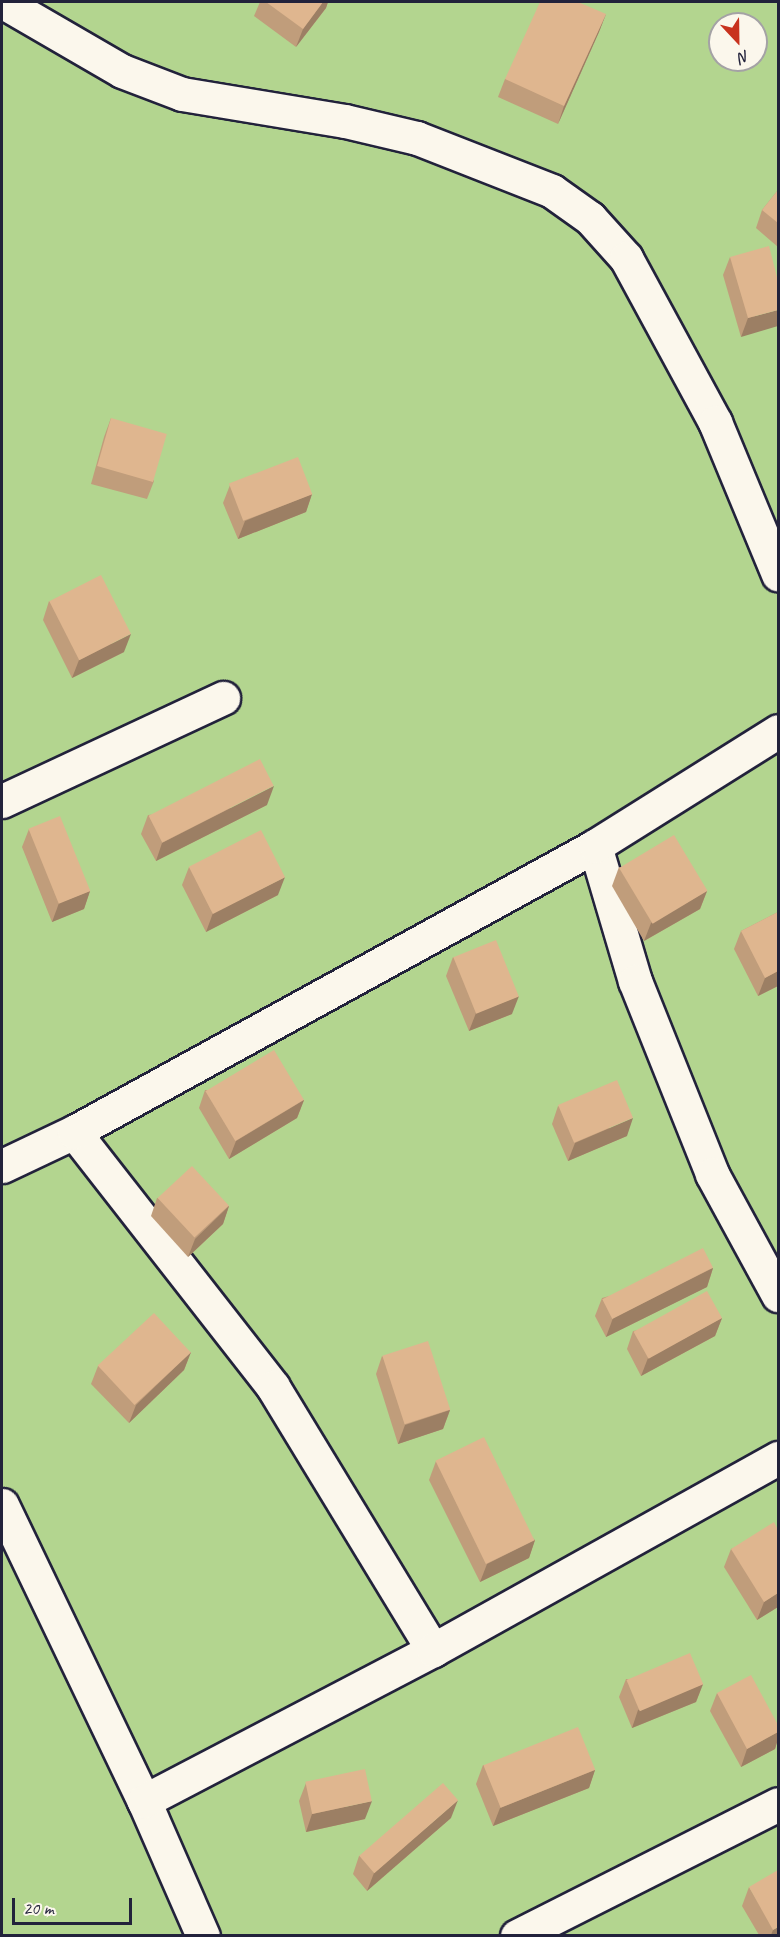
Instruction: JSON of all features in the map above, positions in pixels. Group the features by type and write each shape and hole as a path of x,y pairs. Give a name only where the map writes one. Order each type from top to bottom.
{"street":[{"path":"6,12 122,71 182,94 345,121 417,138 552,191 590,218 626,258 715,422 778,574"},
{"path":"2,801 223,698"},
{"path":"2,1166 74,1132 595,846 778,731"},
{"path":"595,846 635,981 712,1174 778,1295"},
{"path":"74,1132 273,1387 434,1650"},
{"path":"144,1801 434,1650 778,1458"},
{"path":"2,1505 144,1801 203,1935"},
{"path":"517,1935 778,1804"}],"green space":[{"path":"2,2 778,2 778,1935 2,1935"}],"building":[{"path":"266,2 323,2 303,29"},
{"path":"540,2 578,2 606,14 564,106 505,79"},
{"path":"778,190 778,223 762,210"},
{"path":"769,246 778,281 778,310 748,318 730,257"},
{"path":"111,418 167,434 153,482 97,466"},
{"path":"298,457 312,494 243,521 229,484"},
{"path":"101,575 131,634 79,660 49,601"},
{"path":"260,759 274,786 162,842 149,816"},
{"path":"60,816 90,891 59,904 28,829"},
{"path":"261,830 285,877 213,914 189,867"},
{"path":"674,835 707,891 653,924 619,868"},
{"path":"778,912 778,971 765,978 741,931"},
{"path":"496,940 519,997 476,1014 453,957"},
{"path":"274,1050 304,1100 235,1141 205,1091"},
{"path":"617,1080 633,1118 574,1143 558,1105"},
{"path":"192,1166 229,1205 194,1238 158,1198"},
{"path":"703,1248 713,1268 612,1319 602,1299"},
{"path":"707,1291 722,1318 649,1359 634,1332"},
{"path":"154,1313 191,1352 135,1405 98,1366"},
{"path":"428,1341 450,1409 405,1424 382,1356"},
{"path":"484,1437 534,1540 486,1564 435,1461"},
{"path":"774,1522 778,1530 778,1593 764,1602 731,1549"},
{"path":"690,1653 703,1684 640,1711 626,1680"},
{"path":"751,1675 778,1725 778,1732 747,1749 717,1693"},
{"path":"578,1727 595,1770 501,1808 483,1765"},
{"path":"365,1769 372,1801 312,1814 305,1782"},
{"path":"443,1783 458,1800 374,1873 359,1856"},
{"path":"778,1870 778,1927 773,1930 749,1887"}]}
